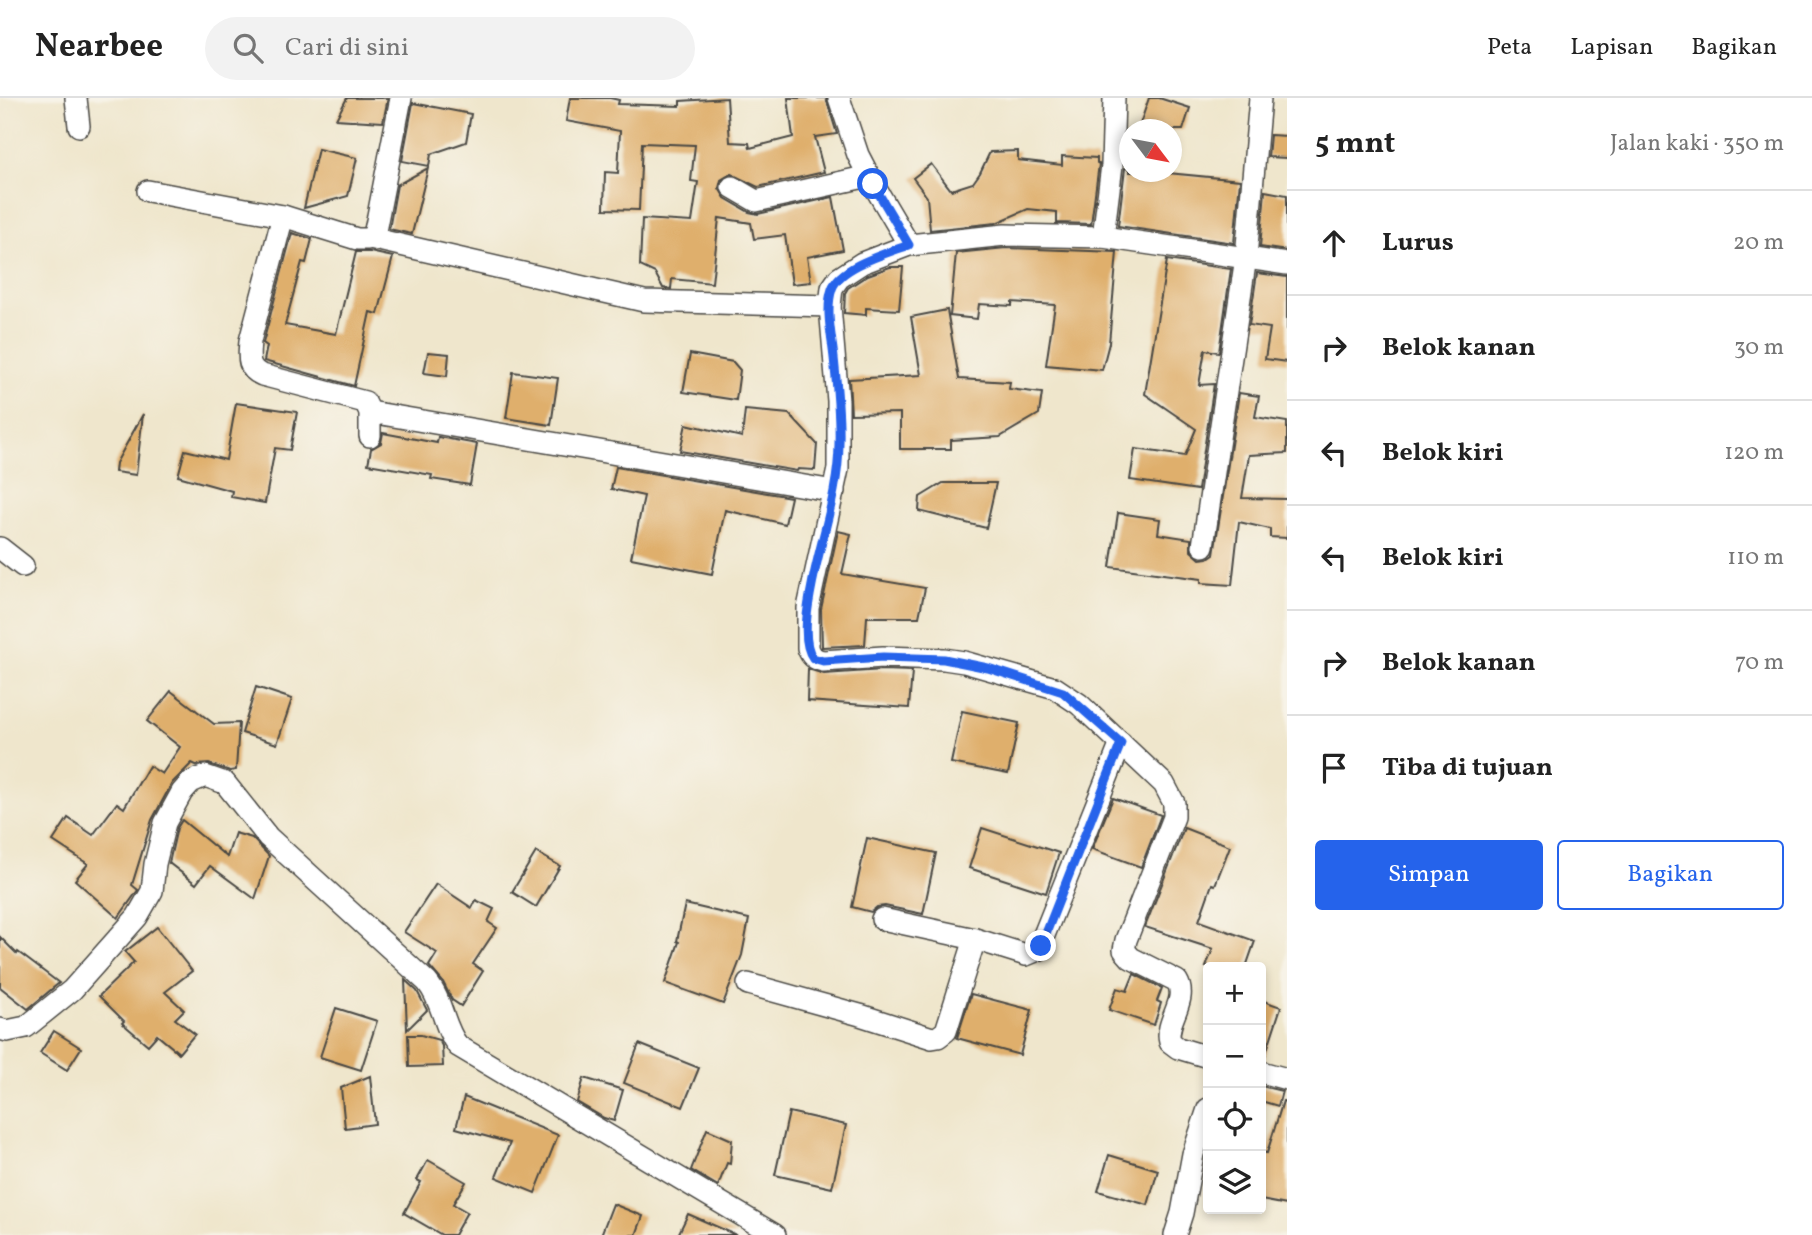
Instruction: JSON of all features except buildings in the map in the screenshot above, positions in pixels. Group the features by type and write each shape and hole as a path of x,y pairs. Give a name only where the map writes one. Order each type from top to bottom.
{"street":[{"path":"76,98 79,126"},
{"path":"370,238 376,226 401,98"},
{"path":"839,98 858,155 909,245"},
{"path":"1103,237 1112,165 1114,98"},
{"path":"1203,546 1246,257 1260,98"},
{"path":"732,187 756,201 869,176"},
{"path":"148,191 283,216 357,239 370,238 644,301 830,306"},
{"path":"283,216 250,341 248,360 253,370 262,375 368,404 370,436"},
{"path":"1203,1056 1178,1048 1170,1042 1168,1032 1181,994 1177,981 1131,958 1124,950 1175,810 1164,784 1063,692 988,668 944,659 883,657 823,661 813,658 808,648 808,608 838,469 839,434 830,306 832,288 839,278 862,263 909,245 1005,235 1103,237 1287,264"},
{"path":"370,412 834,491"},
{"path":"0,548 23,566"},
{"path":"882,919 975,939 1026,955 1038,950 1121,743"},
{"path":"0,1029 7,1031 26,1027 72,990 137,917 152,891 159,842 165,823 181,792 198,778 212,777 225,783 268,837 427,982 437,996 451,1037 458,1046 775,1235"},
{"path":"748,984 932,1038 938,1037 944,1035 948,1026 975,939"},
{"path":"1266,1073 1287,1079"},
{"path":"1175,1235 1193,1154 1203,1124"}],"route":[{"path":"873,184 909,245 862,263 839,278 832,288 830,316 838,401 838,469 808,608 808,648 813,658 823,661 883,657 964,662 1055,688 1070,697 1121,743 1041,946"}]}
